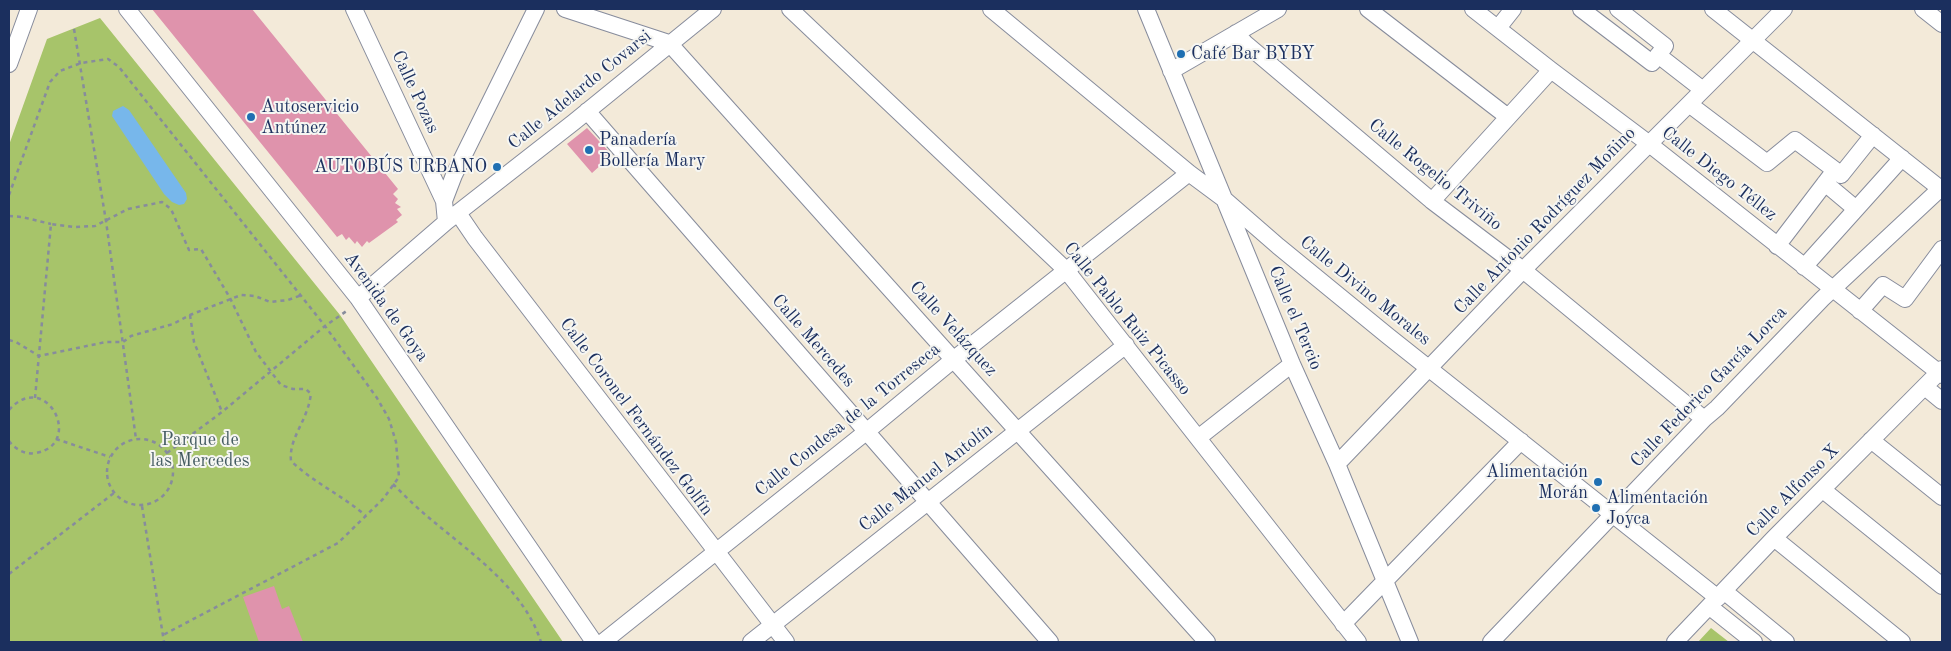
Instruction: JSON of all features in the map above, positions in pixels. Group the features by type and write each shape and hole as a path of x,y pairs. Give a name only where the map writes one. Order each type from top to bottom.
{"street":[{"name":"Avenida de Goya","path":"127,9 359,300 594,642"},
{"name":"Calle Pozas","path":"354,9 452,217"},
{"path":"444,201 454,175 536,9"},
{"path":"565,9 669,43"},
{"name":"Calle Adelardo Covarsi","path":"359,300 452,217 713,9"},
{"name":"Calle Pablo Ruiz Picasso","path":"790,9 1066,270 1358,642"},
{"name":"Calle Divino Morales","path":"991,9 1189,173 1224,199 1285,252 1718,599"},
{"name":"Calle el Tercio","path":"1146,9 1292,364 1337,464 1410,642"},
{"path":"1171,71 1278,9"},
{"path":"1368,9 1508,117"},
{"name":"Calle Diego Téllez","path":"1473,9 1941,372"},
{"path":"1498,28 1513,9"},
{"path":"1582,9 1652,64 1665,46 1618,9"},
{"path":"1713,9 1942,189"},
{"name":"Calle Antonio Rodríguez Moñino","path":"1337,464 1523,270 1784,9"},
{"path":"1923,9 1942,24"},
{"path":"9,64 14,32 31,10"},
{"name":"Calle Rogelio Triviño","path":"1236,33 1245,43 1432,201 1523,270 1704,419"},
{"name":"Calle Velázquez","path":"669,43 1207,642"},
{"path":"1658,55 1703,90"},
{"path":"1432,201 1551,70"},
{"path":"1689,104 1766,163 1795,140 1830,177 1856,209"},
{"name":"Calle Mercedes","path":"587,111 1050,642"},
{"path":"1777,246 1830,177 1841,174 1873,135"},
{"path":"1804,267 1902,158"},
{"name":"Calle Condesa de la Torreseca","path":"603,642 1189,173"},
{"path":"454,175 455,186 461,192 477,198"},
{"name":"Calle Federico García Lorca","path":"1491,642 1704,419 1717,408 1832,289 1942,189"},
{"name":"Calle Coronel Fernández Golfín","path":"452,217 475,238 786,642"},
{"path":"1860,311 1883,285 1904,299 1942,249"},
{"name":"Calle Manuel Antolín","path":"752,642 1126,345"},
{"path":"1198,438 1292,364"},
{"name":"Calle Alfonso X","path":"1675,642 1774,538 1941,372"},
{"path":"1925,387 1942,401"},
{"path":"1872,440 1942,497"},
{"path":"1343,624 1521,441"},
{"path":"1823,490 1942,586"},
{"path":"1774,538 1902,642"},
{"path":"1718,599 1754,642"},
{"path":"1718,599 1786,642"}],"path":[{"path":"74,29 106,221 136,439"},
{"path":"9,195 50,82 60,71 81,62 108,59 119,67 302,295 377,398 390,419 396,442 399,476 384,499 338,543 163,635"},
{"path":"9,216 75,227 95,226 128,209 162,202 171,209 189,250 201,248 230,298 256,352 281,385 293,389 306,389 311,394 308,409 293,440 290,451 292,461 316,482 348,501 366,516"},
{"path":"35,398 51,224"},
{"path":"9,340 16,342 39,356 106,342 123,342 131,336 173,324 190,315 241,295 255,296 270,302 288,300 302,295"},
{"path":"167,453 222,412 359,300"},
{"path":"190,315 194,342 222,412"},
{"path":"9,410 14,404 23,399 35,398 50,404 59,420 59,430 56,439 50,446 34,453 17,449 9,443"},
{"path":"56,439 110,457"},
{"path":"136,439 147,440 156,444 167,453 173,469 173,479 163,497 153,503 142,506 130,504 120,499 114,493 108,480 107,468 110,457 118,448 126,442 136,439"},
{"path":"393,484 430,519 503,580 527,613 542,642"},
{"path":"9,574 114,493"},
{"path":"142,506 164,642"}],"green space":[{"name":"Parque de las Mercedes","path":"100,18 340,315 563,642 9,642 9,145 47,39"},
{"path":"1711,628 1729,642 1698,642"}],"water":[{"path":"123,106 129,110 186,193 187,199 184,204 179,205 172,202 164,194 112,116 113,111"}],"building":[{"path":"152,9 252,9 398,189 393,194 398,199 395,203 401,207 397,209 402,215 396,220 398,222 369,243 367,241 362,247 357,241 355,244 349,237 346,240 342,234 337,237"},
{"name":"Panadería Bollería Mary","path":"587,128 612,155 592,173 567,144"},
{"path":"274,586 282,609 289,606 303,642 259,642 243,597"}],"place":[{"name":"Café Bar BYBY","path":"1181,54"},
{"name":"Autoservicio Antúnez","path":"251,117"},
{"name":"Panadería Bollería Mary","path":"589,150"},
{"name":"AUTOBÚS URBANO","path":"497,167"},
{"name":"Alimentación Morán","path":"1598,482"},
{"name":"Alimentación Joyca","path":"1596,508"}]}
